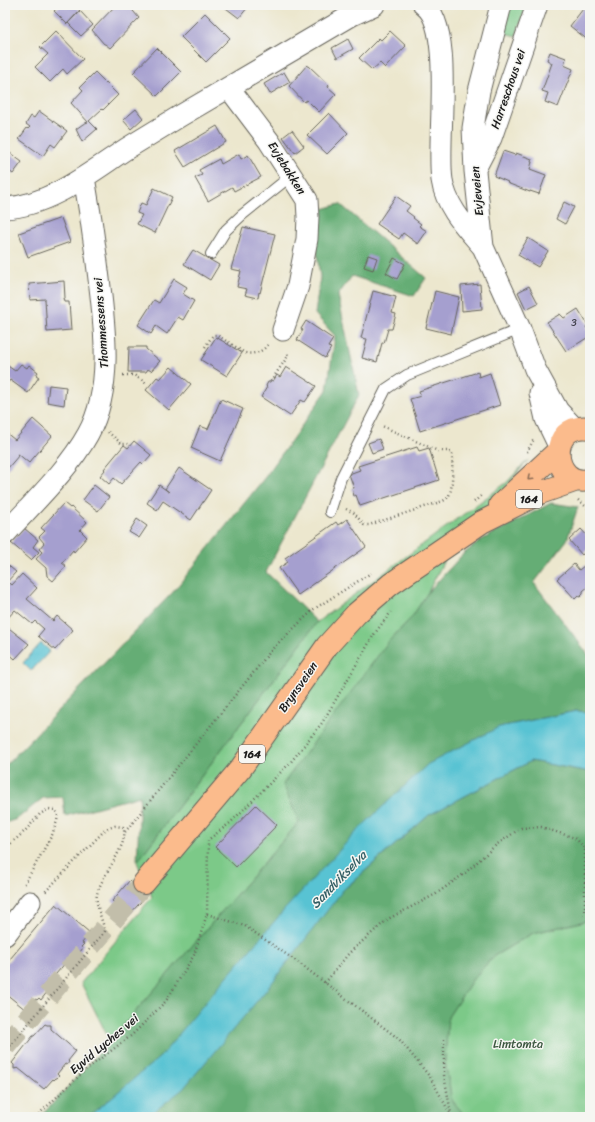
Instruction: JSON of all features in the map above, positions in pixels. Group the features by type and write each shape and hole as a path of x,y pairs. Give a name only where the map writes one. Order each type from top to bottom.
{"main road":[{"name":"164","path":"586,428 567,434 558,449 559,461 563,470 569,476 586,482"},
{"name":"Brynsveien","path":"482,522 558,449"},
{"name":"Brynsveien","path":"144,883 241,768 308,673 342,628 363,608 392,584 482,522 540,493 586,482"}],"street":[{"path":"5,208 30,204 56,193 84,177 127,148 352,16 374,5"},
{"path":"424,5 428,8 435,19 442,56 442,180 448,201 460,220 483,247"},
{"name":"Evjeveien","path":"501,5 479,91 473,128 474,171 483,247 520,329 535,369 546,419 558,449"},
{"name":"Harreschous vei","path":"474,171 490,138 537,5"},
{"name":"Evjebakken","path":"229,88 269,141 307,200 307,239 298,286 283,330"},
{"name":"Thommessens vei","path":"5,534 70,462 88,434 100,405 104,375 103,309 84,177"},
{"name":"Evjeveien","path":"535,369 558,411 586,428"},
{"path":"5,935 30,902"}],"lane":[{"path":"211,254 226,230 242,215 292,175"},
{"path":"330,512 341,478 386,389 406,375 520,329"}],"path":[{"path":"205,347 212,335 217,335 246,353 254,354 267,347 271,340 283,330"},
{"path":"273,378 288,356 287,351"},
{"path":"118,375 134,375 147,384"},
{"path":"333,502 354,513 364,525 440,502 445,500 449,495 451,485 452,453 448,451 438,451 370,421"},
{"path":"106,430 122,444 128,444"},
{"name":"Eyvid Lyches vei","path":"36,1117 84,1071 132,1035 166,1001 194,954 207,914 208,840 230,823 290,763 322,723 375,633 392,611"},
{"path":"5,849 25,831 40,814 49,809 55,810 58,814 52,835 24,882 23,891 30,902 37,899 48,890 106,830 115,826 123,827 125,832 123,842 100,885 96,897 105,932 5,1052"},
{"path":"325,983 350,953 388,919 436,894 465,873 496,845 521,828 541,827 575,838 585,848 590,849"},
{"path":"585,848 585,916"},
{"path":"207,914 245,926 299,963 398,1039 430,1078 452,1116"},
{"path":"444,1039 444,1075 452,1116"}],"green space":[{"path":"510,5 527,5 516,36 504,33"},
{"path":"340,204 426,278 414,296 352,276 338,295 359,395 266,572 317,622 137,862 140,796 65,816 63,797 43,798 17,819 5,823 5,766 173,592 266,476 327,390 335,336 315,314 320,277 312,212"},
{"path":"528,460 492,504 462,526 428,592 412,617 388,642 299,822 110,1041 81,983 152,897 137,862 317,622 506,483"},
{"path":"551,503 578,507 567,540 534,583 590,657 590,712 576,711 499,727 347,887 429,815 531,761 590,772 590,920 533,933 494,956 473,979 448,1017 445,1061 452,1100 466,1117 40,1117 110,1041 299,822 283,784 388,642 412,617 428,592 463,554 483,539"},
{"name":"Limtomta","path":"590,920 590,1117 459,1117 452,1100 445,1061 448,1017 473,979 494,956 533,933"}],"water":[{"path":"41,643 50,651 31,671 23,663"},
{"name":"Sandvikselva","path":"576,711 590,712 590,772 531,761 429,815 343,890 268,988 183,1089 147,1117 88,1117 161,1056 285,909 359,829 428,764 499,727"}],"building":[{"path":"60,5 74,5 80,10 67,24 54,11"},
{"path":"116,5 128,5 139,18 110,48 104,44 92,30"},
{"path":"222,5 246,5 248,7 239,18"},
{"path":"586,5 590,5 589,41 570,26"},
{"path":"80,11 93,25 81,36 68,23"},
{"path":"205,13 230,38 206,62 181,37"},
{"path":"56,31 83,59 67,74 63,69 50,82 35,67 48,54 40,47"},
{"path":"390,31 406,46 385,68 380,63 372,70 359,58 379,38 381,40"},
{"path":"348,39 353,49 337,58 332,48"},
{"path":"157,48 181,72 157,96 133,73"},
{"path":"550,52 566,58 564,65 573,69 558,107 545,102 548,93 542,91 552,63 547,60"},
{"path":"307,65 329,85 328,87 336,94 319,112 307,100 304,102 289,86"},
{"path":"95,72 118,95 89,121 97,129 82,142 76,129 88,122 71,103 83,90 80,87"},
{"path":"284,72 290,82 270,94 264,84"},
{"path":"136,109 143,118 131,129 123,120"},
{"path":"39,111 67,131 55,147 51,144 43,156 19,139 27,128 28,129 30,127 26,124 31,116 34,118"},
{"path":"329,113 348,133 327,154 307,135"},
{"path":"217,126 226,142 185,167 175,151"},
{"path":"292,130 304,146 295,153 283,137"},
{"path":"503,151 515,155 516,153 532,159 530,169 546,175 539,194 507,183 508,182 494,176"},
{"path":"10,153 22,162 13,174 5,168 5,160"},
{"path":"239,154 241,159 248,155 261,177 234,191 232,187 208,201 195,178 202,175 199,170 219,159 221,164"},
{"path":"154,188 172,197 155,233 137,224 142,215 137,213 141,203 146,205"},
{"path":"396,196 410,206 406,211 421,224 419,226 427,231 418,244 403,233 399,239 377,224"},
{"path":"564,202 574,207 565,224 556,219"},
{"path":"61,218 70,242 28,257 19,233"},
{"path":"243,227 275,234 258,298 245,295 247,289 237,287 241,271 231,269"},
{"path":"528,238 548,251 538,267 518,255"},
{"path":"193,250 219,265 210,280 184,264"},
{"path":"368,255 377,258 373,270 364,267"},
{"path":"394,258 405,264 397,279 386,273"},
{"path":"174,279 187,287 183,294 194,301 183,320 178,317 167,334 156,326 151,334 138,325 154,300 159,303"},
{"path":"64,281 65,298 63,298 64,302 69,302 71,330 47,332 45,299 30,300 29,284"},
{"path":"480,284 482,309 462,311 461,286"},
{"path":"529,286 538,303 526,309 518,292"},
{"path":"373,291 396,297 392,313 396,314 392,329 388,329 384,343 382,343 377,362 362,358 367,339 361,338"},
{"path":"435,291 459,297 451,334 426,328"},
{"path":"578,309 588,325 586,327 590,333 590,336 566,351 547,322 560,314 564,318"},
{"path":"306,321 333,339 328,347 331,348 325,358 297,340"},
{"path":"216,337 242,353 227,376 201,360"},
{"path":"129,347 146,347 146,349 160,361 151,371 148,369 146,372 128,372"},
{"path":"5,364 15,371 21,364 27,368 29,365 38,372 36,375 39,377 28,393 10,380 5,386"},
{"path":"171,367 191,384 169,410 146,390 157,377 160,379"},
{"path":"286,367 316,386 305,402 301,400 290,416 261,397 267,387 268,382 271,380 273,381 277,375 280,377"},
{"path":"478,372 479,377 490,373 500,405 420,431 410,399 421,396 419,391"},
{"path":"49,385 66,387 64,405 47,402"},
{"path":"221,399 243,409 220,461 191,448 200,426 208,429"},
{"path":"33,419 52,436 29,463 17,453 19,455 7,469 5,468 5,432 15,440"},
{"path":"379,439 383,449 372,453 368,443"},
{"path":"134,441 151,455 143,464 141,462 121,484 114,478 109,484 100,476 105,470 104,469 124,445 128,448"},
{"path":"417,447 419,451 429,448 439,480 360,506 356,495 354,496 352,488 354,488 349,474 360,470 358,466"},
{"path":"179,468 211,490 191,520 163,501 157,510 147,503 159,485 169,492 165,489"},
{"path":"94,485 109,497 98,511 83,500"},
{"path":"64,503 70,508 71,507 87,522 80,530 87,537 62,563 66,566 53,581 47,576 46,568 36,559 42,552 39,549 44,543 39,537 45,531 41,528"},
{"path":"137,519 147,526 139,538 129,532"},
{"path":"347,519 366,547 298,595 279,568 288,562 285,558 336,522 338,525"},
{"path":"24,528 38,540 33,547 39,552 31,560 11,543"},
{"path":"581,529 590,539 590,547 582,555 569,540"},
{"path":"5,563 16,572 5,584"},
{"path":"574,564 579,570 585,565 590,570 590,575 587,578 590,585 583,591 583,594 580,597 578,596 575,599 557,579"},
{"path":"22,574 37,588 27,599 53,621 57,616 73,630 55,650 38,636 44,629 35,621 32,624 15,610 5,621 5,588 10,583 12,585"},
{"path":"5,625 29,644 15,659 5,650"},
{"path":"256,805 277,825 236,867 215,847"},
{"path":"130,880 147,895 129,915 112,901"},
{"path":"56,904 90,933 82,943 84,944 81,947 83,948 73,961 67,961 50,981 51,983 49,985 51,987 41,1000 39,998 37,1000 35,999 26,1010 5,993 5,965"},
{"path":"45,1024 51,1025 51,1029 76,1051 68,1061 69,1062 67,1065 65,1064 57,1074 59,1076 54,1080 53,1079 44,1089 18,1068 14,1069 14,1065 12,1063 33,1036"}],"tunnel":[{"path":"5,1046 144,883"}]}
